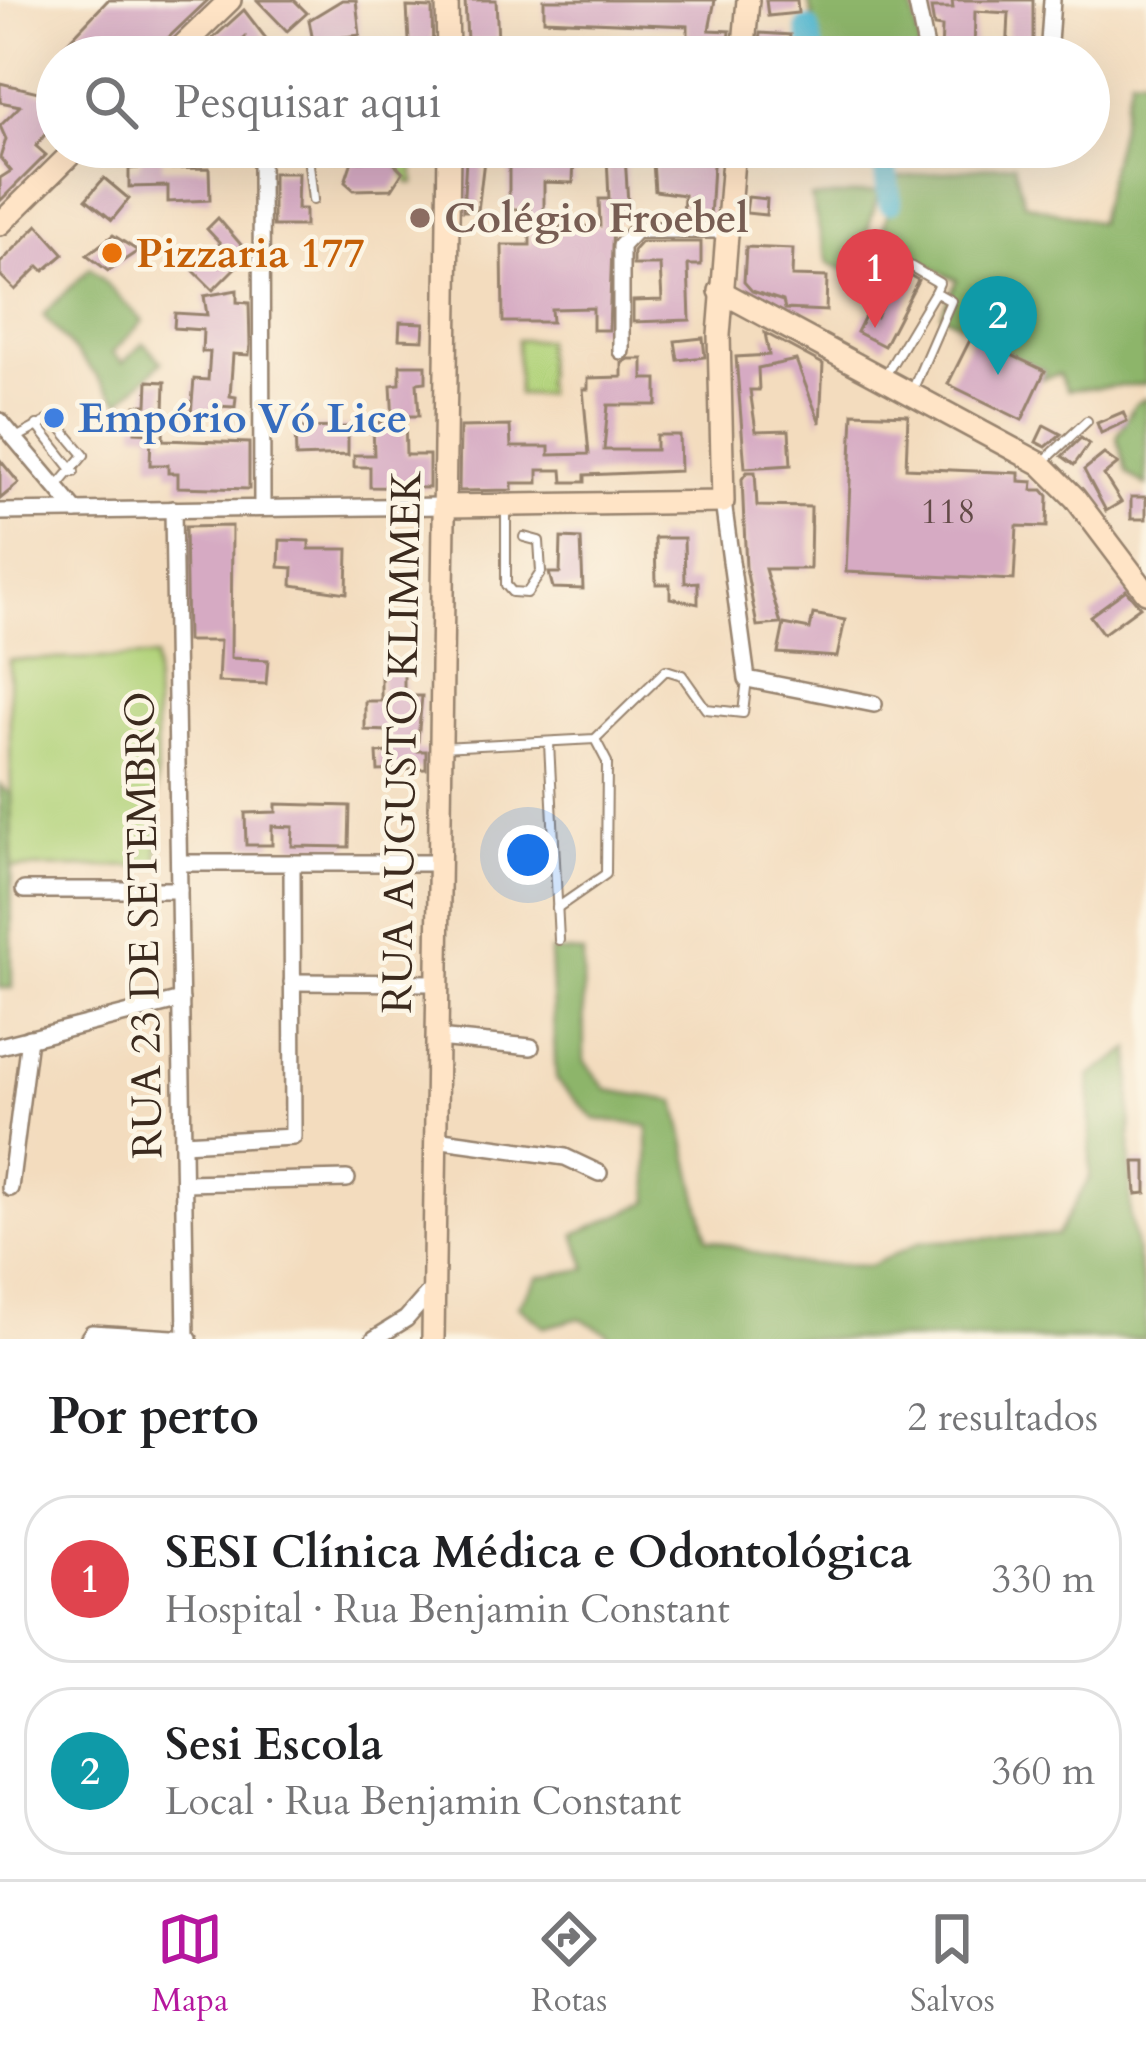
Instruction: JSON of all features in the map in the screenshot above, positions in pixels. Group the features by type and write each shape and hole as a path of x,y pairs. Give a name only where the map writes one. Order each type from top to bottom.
{"street":[{"path":"193,36 230,0"},
{"path":"447,0 448,36"},
{"path":"745,36 748,0"},
{"path":"916,0 924,36"},
{"path":"1049,36 1052,0"},
{"path":"0,224 57,168"},
{"path":"261,168 262,508"},
{"name":"RUA AUGUSTO KLIMMEK","path":"434,1339 449,168"},
{"path":"732,168 720,291 723,502 747,679 874,704"},
{"path":"622,351 621,246 626,235 636,230 726,230"},
{"path":"720,291 1041,464 1075,498 1146,592"},
{"path":"0,421 76,511"},
{"path":"0,512 723,502"},
{"name":"RUA 23 DE SETEMBRO","path":"173,509 188,1339"},
{"path":"178,863 438,863"},
{"path":"183,1143 293,1137 292,863"},
{"path":"24,890 179,890"},
{"path":"292,982 437,983"},
{"path":"0,1046 181,1000"},
{"path":"10,1188 29,1038"},
{"path":"437,1038 531,1047"},
{"path":"435,1139 565,1156 599,1173"},
{"path":"184,1183 347,1179"},
{"path":"374,1339 406,1319 434,1287"},
{"path":"88,1339 92,1333 188,1339"}],"lane":[{"path":"309,168 313,200"},
{"path":"868,295 898,259 935,276 935,292 882,381"},
{"path":"910,396 952,309 951,301 935,292"},
{"path":"15,439 53,418 84,455 56,488"},
{"path":"1041,464 1087,421"},
{"path":"38,425 74,472"},
{"path":"506,505 506,585 512,592 527,592 541,572 539,541 524,537"},
{"path":"440,747 595,740 666,670 682,675 698,703 713,711 745,712 747,679"},
{"path":"557,908 606,874 607,762 595,740"},
{"path":"549,742 559,940"}],"green space":[{"path":"808,0 911,0 918,36 818,36"},
{"path":"1146,76 1146,384 1067,390 1059,374 1042,379 1045,371 972,336 973,330 941,314 957,280 908,256 879,255 894,178 1015,168 1024,203 1098,223 1131,77"},
{"path":"401,168 413,168 414,183 409,183"},
{"path":"879,191 855,274 828,263 811,198"},
{"path":"90,268 143,321 112,353 123,363 143,343 162,362 120,402 43,315"},
{"path":"517,340 545,340 546,394 518,395"},
{"path":"1146,398 1146,486 1127,473 1117,437 1134,405"},
{"path":"155,657 158,866 12,868 9,660"},
{"path":"0,785 11,795 12,988 0,988"},
{"path":"550,951 583,953 584,1061 607,1090 676,1101 707,1238 788,1263 869,1266 921,1242 1057,1235 1090,1177 1090,1076 1131,1049 1130,1214 1146,1304 1146,1339 609,1339 608,1333 580,1318 545,1327 518,1306 538,1277 587,1269 575,1234 649,1202 648,1126 595,1119 556,1080"}],"building":[{"path":"108,0 208,0 170,36 74,36"},
{"path":"257,0 294,0 307,13 287,31"},
{"path":"342,0 356,0 360,35 312,36 309,20"},
{"path":"465,0 496,0 498,36 467,36"},
{"path":"544,0 715,0 709,30 730,31 730,36 688,36 688,26 544,20"},
{"path":"766,0 797,0 798,13 768,16"},
{"path":"952,0 1033,0 1033,36 1008,36 1009,13 975,11 974,36 942,36 942,27 934,26 931,8 953,8"},
{"path":"407,7 432,8 433,36 409,36"},
{"path":"244,10 264,36 216,36"},
{"path":"0,83 36,91 36,165 0,201 0,178 11,171 0,158 6,139 0,126 20,106 0,102"},
{"path":"209,168 210,200 168,202 168,186 129,187 129,169"},
{"path":"350,168 399,168 403,172 392,189 354,190 345,182"},
{"path":"465,168 483,168 478,211 463,211"},
{"path":"509,168 574,168 573,183 544,182 544,214 550,214 550,227 600,226 599,199 609,199 608,168 626,168 629,219 613,220 609,330 593,330 593,308 551,309 552,322 503,322 502,245 530,245 530,209 509,209"},
{"path":"653,168 713,168 710,218 683,218 684,195 655,191"},
{"path":"273,173 298,173 297,209 305,209 305,226 273,226"},
{"path":"104,178 129,199 112,220 86,199"},
{"path":"748,197 767,199 766,215 746,213"},
{"path":"218,218 249,254 213,290 193,270 220,243 207,229"},
{"path":"38,225 64,254 44,271 39,266 15,290 0,275 0,263"},
{"name":"Pizzaria 177","path":"113,235 138,251 108,271 87,255"},
{"path":"641,242 701,242 701,265 688,265 690,320 633,322 633,301 662,300 660,265 633,265 633,251"},
{"path":"746,247 793,249 792,276 827,277 826,311 785,309 783,301 752,291 744,282"},
{"path":"901,270 918,280 884,346 857,332 867,312 876,317"},
{"path":"237,290 237,302 249,303 250,345 249,355 233,354 230,396 236,397 235,407 216,406 215,416 191,415 194,379 208,380 210,352 202,352 203,330 174,328 175,313 207,315 204,296"},
{"path":"400,322 424,323 423,340 399,339"},
{"path":"765,333 823,364 820,423 796,360 758,368 759,390 750,390 756,431 789,430 791,465 745,468 736,357 769,355"},
{"path":"972,336 1045,371 1022,420 948,384"},
{"path":"703,338 705,357 678,360 675,341"},
{"path":"643,359 643,379 657,379 657,405 608,405 604,450 656,450 656,435 679,435 680,471 585,475 585,482 563,482 562,470 538,470 538,483 512,483 512,490 459,491 460,427 510,426 511,447 549,447 549,455 589,454 583,389 588,389 588,378 622,377 622,363"},
{"path":"400,365 426,365 426,382 417,383 419,416 405,416 406,455 429,455 429,488 370,487 370,467 354,467 354,455 374,455 373,423 393,422 391,385 400,384"},
{"path":"148,381 165,382 163,440 249,443 249,489 178,487 178,473 168,473 168,465 150,465 151,433 135,432 136,405 147,405"},
{"path":"1123,412 1127,421 1101,433 1097,423"},
{"path":"853,413 908,415 906,468 1019,473 1019,481 1033,482 1032,490 1043,490 1048,496 1047,527 1017,526 1014,580 846,572"},
{"path":"1044,425 1061,434 1046,447 1036,442"},
{"path":"348,427 348,455 296,457 295,428"},
{"path":"1081,438 1089,444 1074,465 1062,456"},
{"path":"1104,454 1118,464 1104,475 1121,502 1106,511 1084,470"},
{"path":"0,460 19,483 0,499"},
{"path":"747,472 755,472 757,506 811,507 810,569 765,569 781,624 757,626 746,568 742,479"},
{"path":"1131,497 1146,497 1146,519 1131,519"},
{"path":"232,526 231,658 268,660 266,684 218,682 220,641 187,641 185,527"},
{"path":"561,538 581,539 583,589 553,588 549,573 560,573"},
{"path":"655,538 684,538 685,583 698,582 698,604 670,598 670,584 656,584"},
{"path":"280,540 309,541 309,549 348,549 347,593 292,585 293,568 279,567"},
{"path":"1126,590 1140,607 1103,634 1090,616"},
{"path":"813,614 845,620 837,657 778,653 784,624 810,629"},
{"path":"381,668 404,668 404,696 422,696 417,751 426,751 426,769 378,771 377,753 389,752 389,731 365,730 365,701 381,701"},
{"path":"276,804 350,806 349,847 292,846 293,827 272,826 272,845 246,845 245,813 276,812"},
{"path":"1134,1162 1146,1162 1146,1193 1136,1194"}],"waterway":[{"path":"808,29 809,36"},
{"path":"885,168 890,202"}],"place":[{"name":"Colégio Froebel","path":"420,218"},
{"name":"Pizzaria 177","path":"112,253"},
{"name":"SESI Clínica Médica e Odontológica","path":"875,328"},
{"name":"Sesi Escola","path":"998,375"},
{"name":"Empório Vó Lice","path":"54,418"}]}
